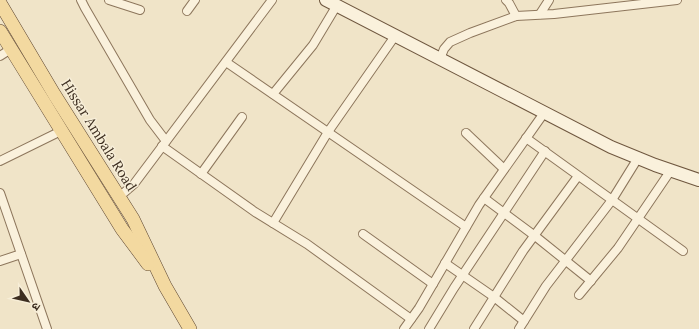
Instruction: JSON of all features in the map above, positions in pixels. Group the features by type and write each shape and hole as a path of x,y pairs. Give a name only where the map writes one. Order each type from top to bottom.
{"main road":[{"name":"Hissar Ambala Road","path":"0,3 54,94 133,219 165,286 190,329"},
{"name":"Hissar Ambala Road","path":"0,31 5,52 62,130 122,229 165,286"}],"street":[{"path":"81,0 164,144 201,174 255,212 306,244 411,319"},
{"path":"109,0 140,10"},
{"path":"187,11 195,0"},
{"path":"119,197 134,184 272,0"},
{"path":"506,0 516,16"},
{"path":"540,14 549,0"},
{"path":"597,9 599,0"},
{"path":"440,59 444,49 450,42 516,16 554,14 646,2 677,0"},
{"path":"273,94 313,45 332,3 611,147 699,180"},
{"path":"273,223 328,132 395,36"},
{"path":"226,62 466,227"},
{"path":"404,329 419,308 484,198 544,113"},
{"path":"201,174 242,117"},
{"path":"0,161 62,130"},
{"path":"466,133 504,169"},
{"path":"526,138 683,252"},
{"path":"430,329 463,275 545,151"},
{"path":"519,329 546,286 612,200 638,158"},
{"path":"579,295 618,248 671,170"},
{"path":"474,329 523,251 578,176"},
{"path":"0,193 47,329"},
{"path":"484,198 566,260 591,281"},
{"path":"363,234 433,284"},
{"path":"0,261 21,254"},
{"path":"445,263 494,297 524,321"}]}
